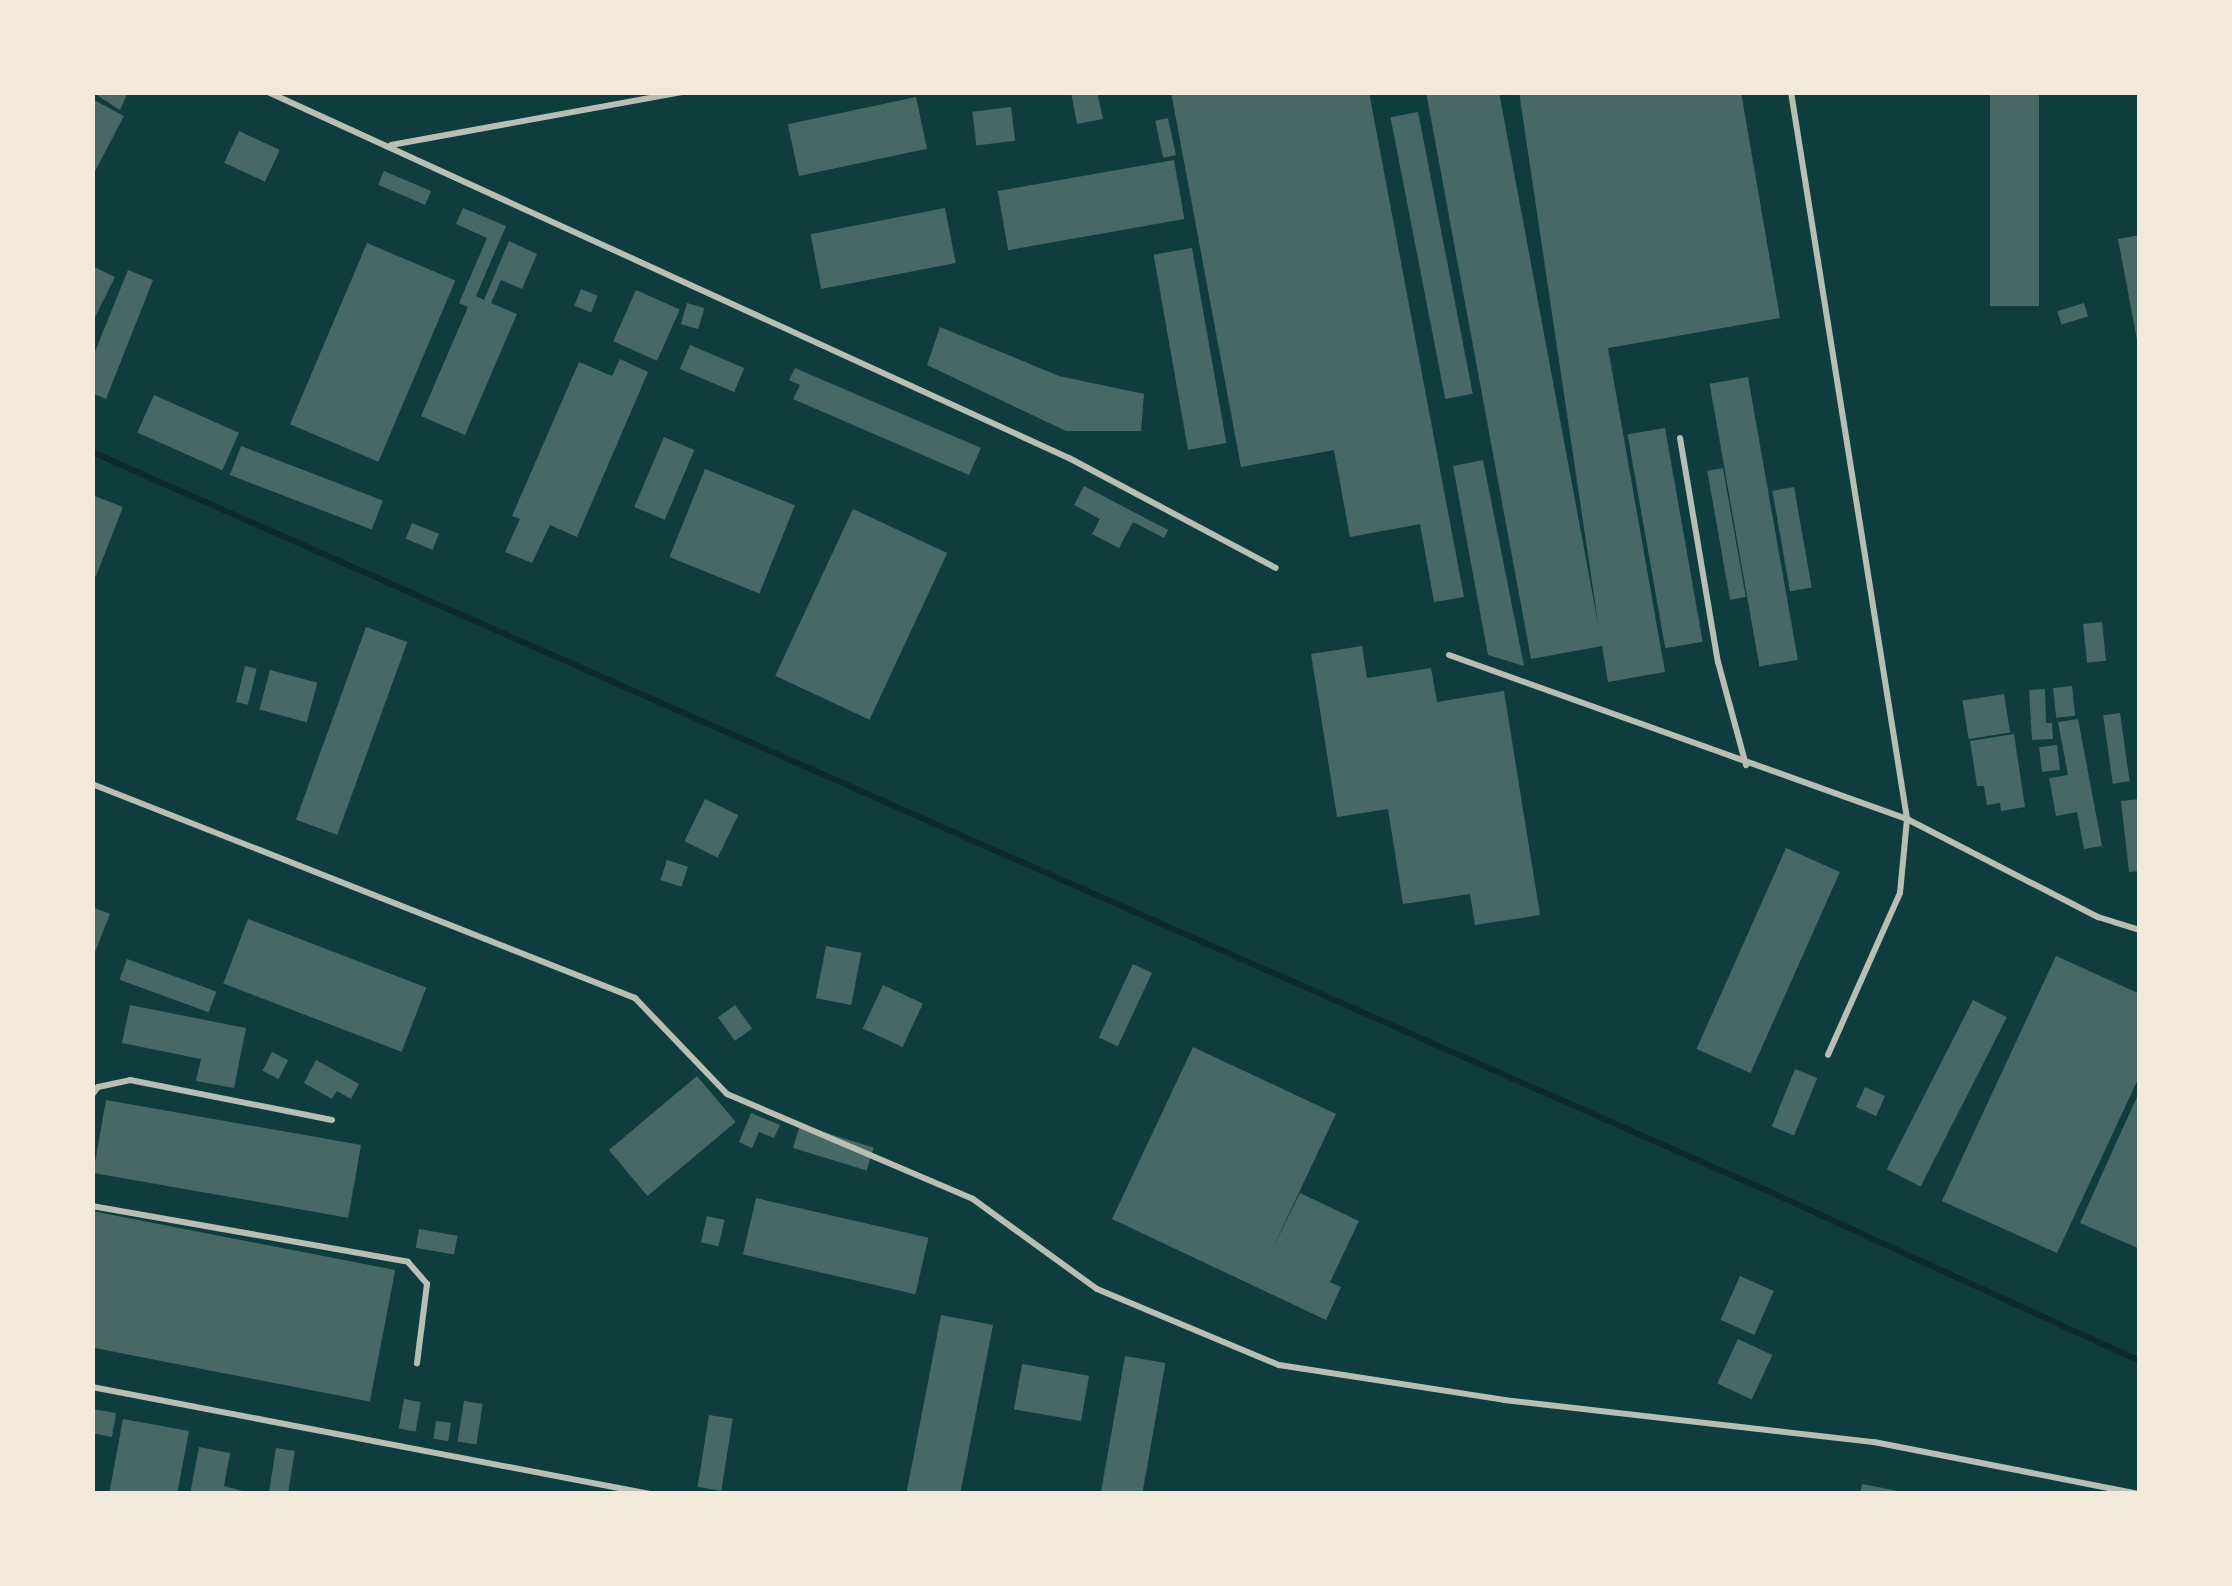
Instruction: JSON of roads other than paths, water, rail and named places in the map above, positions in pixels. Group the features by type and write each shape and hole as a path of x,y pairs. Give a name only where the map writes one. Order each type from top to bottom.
{"lane":[{"path":"268,92 1069,458 1276,568"},
{"path":"390,145 682,92"},
{"path":"1792,92 1907,819 1900,893 1828,1055"},
{"path":"1680,438 1718,662 1746,765"},
{"path":"1449,655 1746,765 1907,819 2098,917 2140,930"},
{"path":"92,784 635,998 727,1094 973,1199 1097,1289 1279,1366 1504,1400 1874,1442 2138,1494"},
{"path":"92,1095 98,1087 130,1080 332,1120"},
{"path":"92,1206 408,1262 427,1284 417,1363"},
{"path":"92,1386 650,1494"}],"waterway":[{"path":"92,452 1777,1195 2140,1361"}]}
